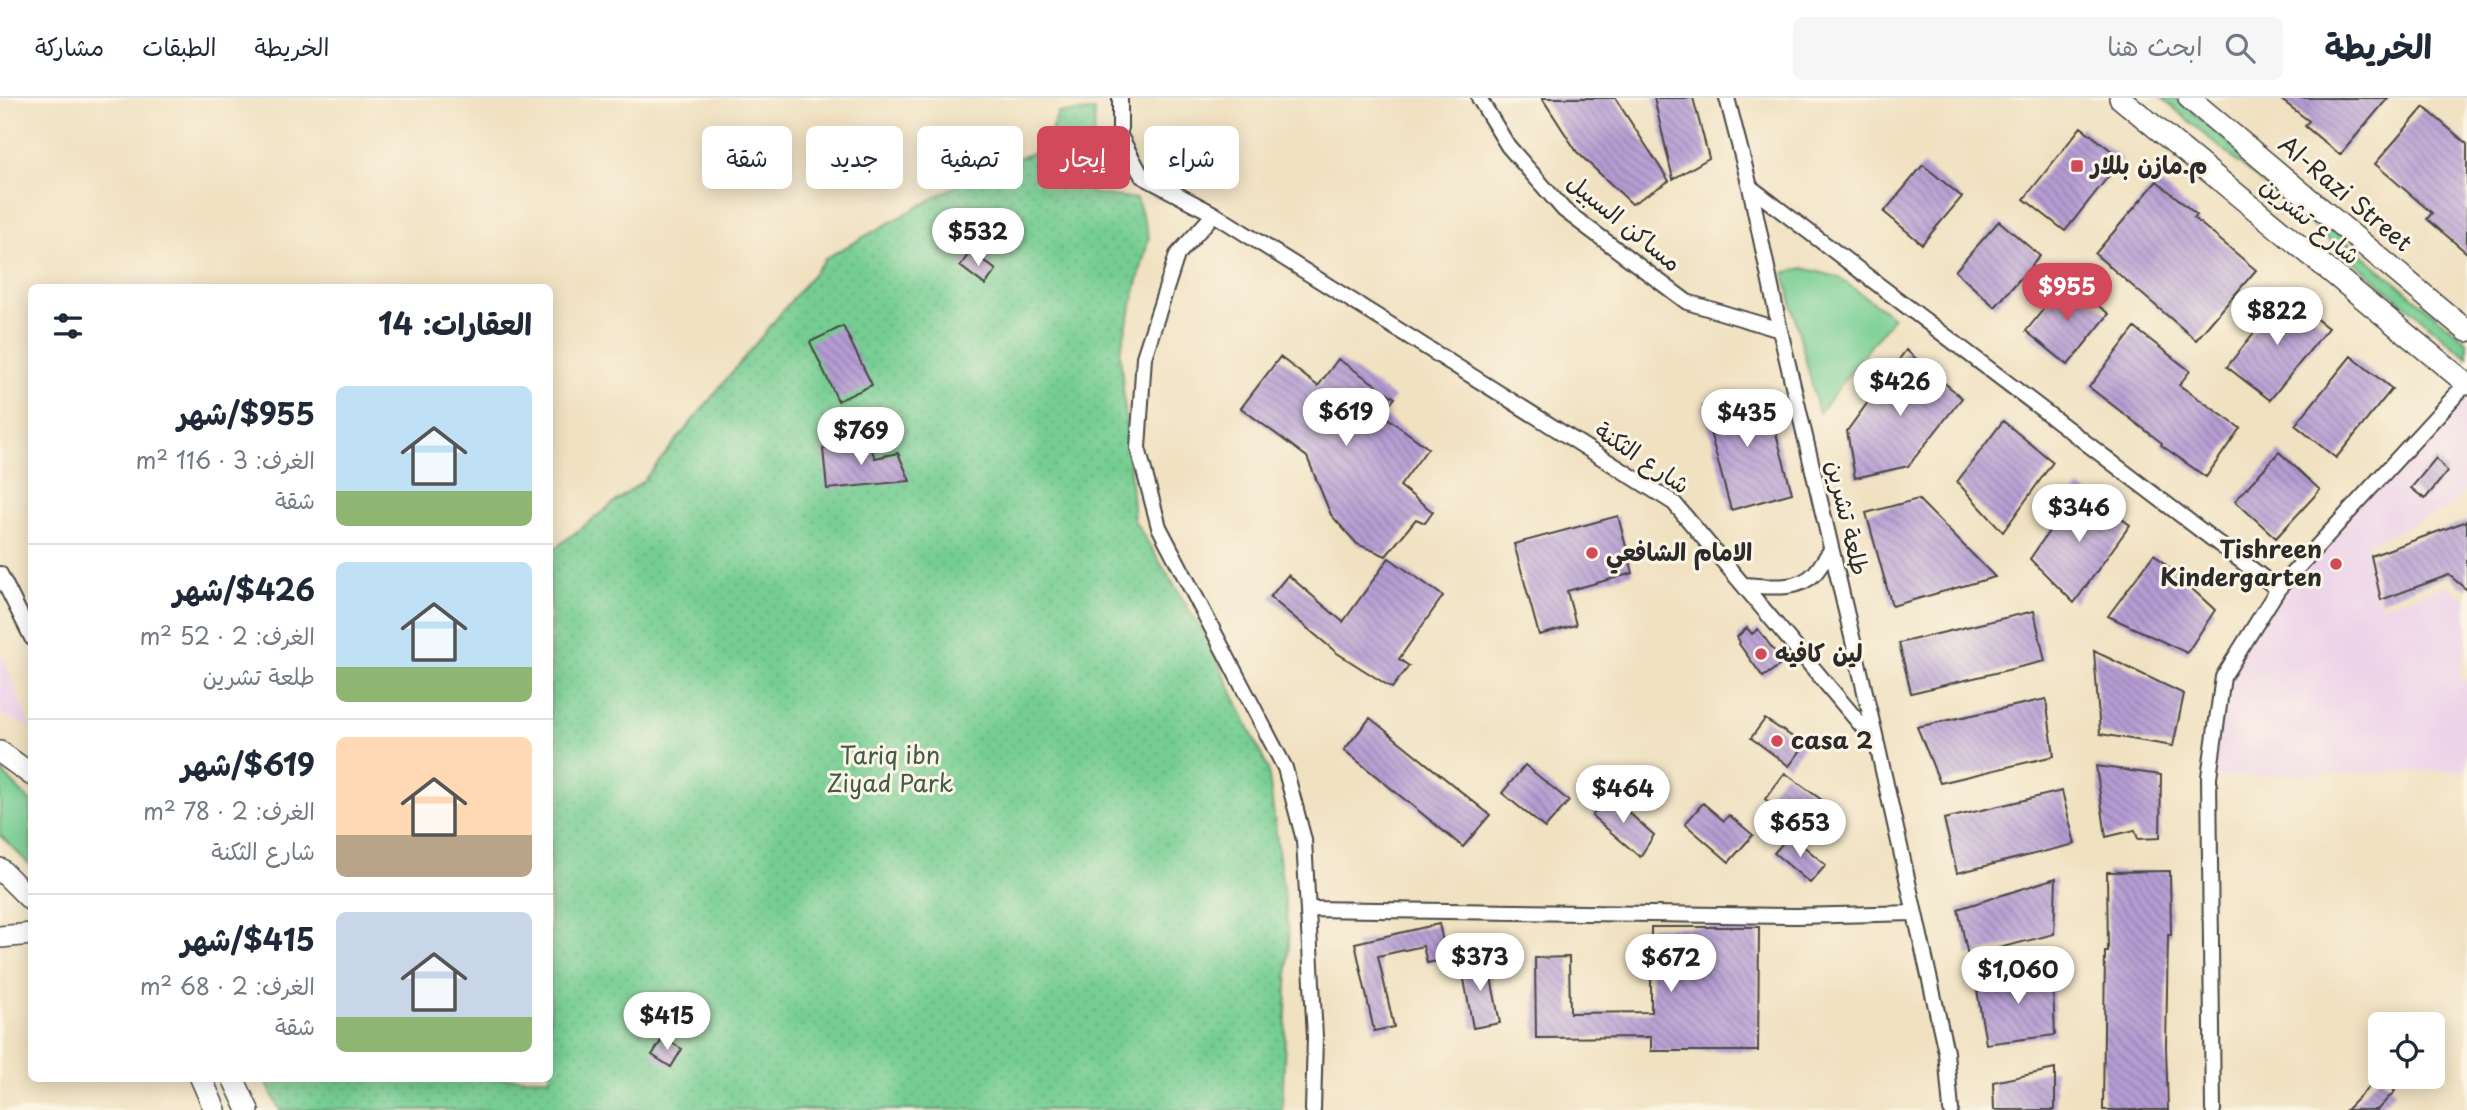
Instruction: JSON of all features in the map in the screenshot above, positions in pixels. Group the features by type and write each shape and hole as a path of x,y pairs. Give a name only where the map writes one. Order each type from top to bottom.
{"main road":[{"name":"شارع تشرين","path":"2120,98 2467,384"},
{"name":"Al-Razi Street","path":"2189,98 2467,331"},
{"path":"0,752 28,772"},
{"path":"0,869 28,897"},
{"path":"0,937 28,934"},
{"path":"203,1082 215,1110"},
{"path":"235,1082 248,1110"}],"street":[{"name":"شارع الثكنة","path":"1120,98 1120,136 1142,176 1214,214 1674,503 1877,744 1946,1052 1951,1110"},
{"name":"مساكن السبيل","path":"1479,98 1508,146 1564,209 1687,302 1780,330"},
{"name":"طلعة تشرين","path":"1727,98 1750,187 1780,330 1877,744"},
{"path":"1750,187 2278,589"},
{"path":"1214,214 1177,255 1144,357 1138,448 1159,527 1285,768 1304,840 1315,1037 1313,1110"},
{"path":"2213,1110 2209,777 2223,677 2278,589 2467,384"},
{"path":"1743,585 1775,587 1797,584 1813,575 1831,550"},
{"path":"0,574 28,630"},
{"path":"1308,909 1796,916 1915,913"}],"shaded area":[{"name":"Tishreen Kindergarten","path":"2467,384 2467,487 2448,508 2367,544 2381,607 2448,585 2467,601 2467,637 2459,680 2467,681 2467,770 2209,777 2223,677 2278,589"},
{"path":"0,652 28,727 0,713"}],"green space":[{"path":"2162,98 2175,98 2467,342 2467,357"},
{"name":"Tariq ibn Ziyad Park","path":"1095,111 1094,126 1053,126 1058,113"},
{"name":"Tariq ibn Ziyad Park","path":"1037,152 1037,189 1091,189 1091,193 1137,199 1149,237 1120,352 1134,520 1210,644 1268,769 1289,938 1282,1110 280,1110 266,1082 553,1082 553,550 644,480 826,258 950,189 1023,189 1023,156"},
{"path":"1803,268 1838,277 1893,317 1819,413 1784,273"},
{"path":"0,770 28,799 28,863 0,835"}],"building":[{"path":"1542,98 1615,98 1669,181 1632,204 1577,152"},
{"path":"1654,98 1693,98 1709,158 1673,179"},
{"path":"2279,98 2388,98 2340,155 2305,126 2309,121"},
{"path":"2424,107 2467,144 2467,253 2427,219 2432,213 2375,164"},
{"path":"2081,127 2122,159 2065,231 2024,199"},
{"path":"1923,165 1962,197 1922,244 1884,212"},
{"path":"2157,181 2197,215 2194,218 2256,270 2196,340 2095,254"},
{"path":"1999,221 2040,256 1995,307 1955,271"},
{"path":"971,251 996,270 985,285 960,266"},
{"path":"2066,281 2109,314 2068,365 2026,331"},
{"path":"2284,294 2328,328 2270,400 2227,367"},
{"path":"843,326 872,385 838,401 810,342"},
{"path":"2135,328 2190,371 2179,385 2240,428 2206,477 2089,387"},
{"path":"1906,350 1962,398 1908,466 1855,478 1847,431"},
{"path":"2351,356 2392,389 2336,458 2295,425"},
{"path":"1280,357 1318,386 1338,359 1395,398 1382,414 1428,448 1400,486 1433,512 1425,523 1416,519 1386,556 1357,544 1331,515 1307,457 1241,408"},
{"path":"1764,389 1792,493 1731,510 1703,406"},
{"path":"2003,421 2053,462 2003,532 1957,482"},
{"path":"868,441 875,458 898,453 910,481 827,489 823,449"},
{"path":"2279,452 2320,490 2276,538 2235,501"},
{"path":"2436,458 2447,472 2425,499 2411,488"},
{"path":"2079,487 2130,525 2074,603 2030,559"},
{"path":"1918,499 1995,577 1892,606 1866,513"},
{"path":"1618,516 1633,573 1567,591 1576,625 1539,635 1514,544"},
{"path":"2467,521 2467,590 2449,575 2381,600 2371,556"},
{"path":"2154,554 2215,610 2187,653 2108,616"},
{"path":"1389,558 1443,596 1399,659 1409,666 1392,688 1337,653 1270,597 1288,575 1343,622"},
{"path":"2034,611 2045,661 1911,693 1899,643"},
{"name":"لين كافيه","path":"1747,628 1752,634 1758,629 1783,663 1763,677 1739,644 1737,637"},
{"path":"2094,651 2184,694 2173,746 2100,734"},
{"path":"2046,699 2054,756 1940,783 1917,727"},
{"path":"1370,718 1490,815 1463,847 1344,750"},
{"name":"casa 2","path":"1765,719 1805,745 1789,766 1751,738"},
{"path":"1525,765 1569,801 1545,828 1502,793"},
{"path":"2096,766 2161,775 2160,838 2138,839 2135,830 2106,837"},
{"path":"1785,773 1823,801 1800,826 1765,799"},
{"path":"2062,791 2075,844 1957,873 1944,819"},
{"path":"1608,794 1654,835 1640,857 1592,816"},
{"path":"1703,803 1724,821 1729,815 1753,835 1729,862 1685,824"},
{"path":"1790,835 1826,865 1810,883 1774,853"},
{"path":"2170,871 2171,935 2168,935 2166,1047 2168,1110 2103,1110 2105,952 2108,952 2107,872"},
{"path":"2056,878 2054,934 1968,956 1958,909"},
{"path":"1439,924 1447,959 1427,963 1423,946 1378,956 1394,1027 1374,1031 1355,943"},
{"path":"1651,927 1759,927 1758,1051 1651,1051 1651,1037 1536,1038 1535,958 1569,957 1570,1013 1651,1012"},
{"path":"1487,958 1500,1023 1473,1028 1461,963"},
{"path":"2052,964 2055,1035 1986,1044 1976,984"},
{"path":"663,1038 682,1049 671,1067 652,1055"},
{"path":"2055,1069 2055,1110 1994,1110 1993,1082"},
{"path":"2368,1088 2395,1091 2377,1110 2346,1110"}],"place":[{"name":"م.مازن بللار","path":"2077,166"},
{"name":"الامام الشافعي","path":"1592,553"},
{"name":"Tishreen Kindergarten","path":"2336,564"},
{"name":"لين كافيه","path":"1761,654"},
{"name":"casa 2","path":"1777,741"}]}
